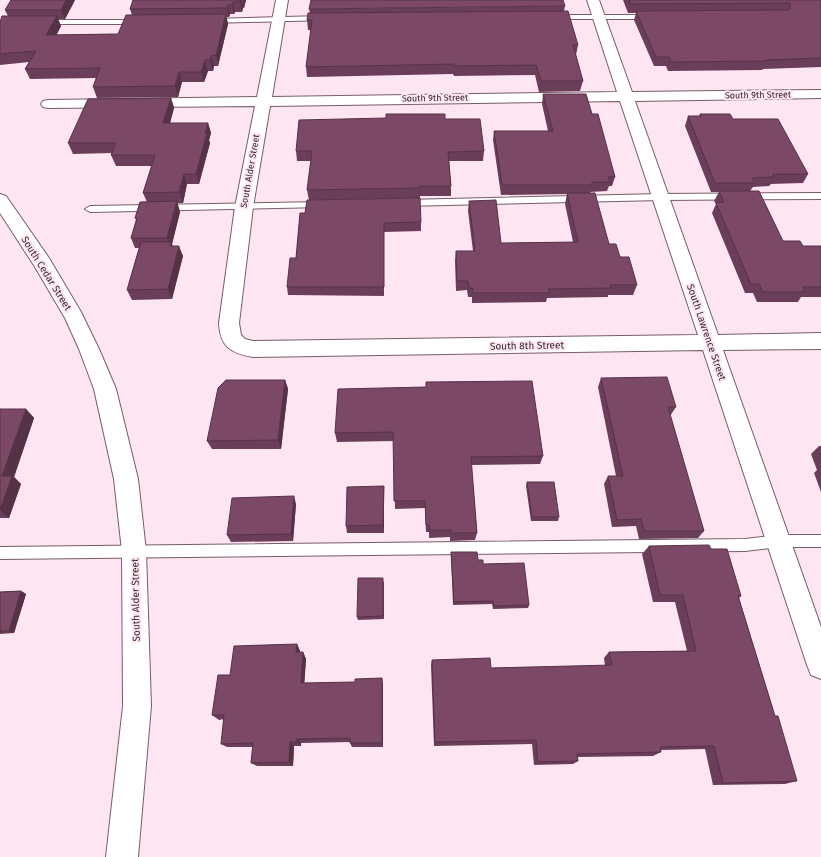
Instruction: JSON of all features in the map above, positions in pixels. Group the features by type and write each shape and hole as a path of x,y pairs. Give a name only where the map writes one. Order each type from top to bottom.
{"street":[{"name":"South Alder Street","path":"234,342 229,334 229,323 244,207 282,0"},
{"name":"South Lawrence Street","path":"596,8 821,665"},
{"name":"South 9th Street","path":"48,104 245,102 263,100 821,94"},
{"name":"South Cedar Street","path":"0,200 42,263 74,316 89,349"},
{"name":"South 8th Street","path":"234,342 243,347 253,349 821,341"},
{"name":"South Alder Street","path":"89,349 105,389 126,479 134,551 137,706 122,857"}],"lane":[{"path":"544,17 596,8 663,16"},
{"path":"204,21 259,21 278,19 333,18"},
{"path":"37,22 148,22"},
{"path":"394,203 661,197 821,196"},
{"path":"90,209 331,205"},
{"path":"0,552 745,545 779,541 821,541"}],"building":[{"path":"11,0 66,0 61,10 5,10"},
{"path":"133,0 240,0 240,2 233,2 232,5 228,5 227,8 130,9"},
{"path":"311,0 563,0 565,6 309,9"},
{"path":"629,0 821,0 821,58 766,61 671,62 669,57 656,57 636,11 789,10 790,3 631,4"},
{"path":"568,11 578,45 573,45 583,81 541,81 536,65 454,66 454,64 306,67 312,20 307,20 308,13"},
{"path":"226,14 216,55 211,56 210,60 205,60 201,72 179,72 175,86 93,87 100,68 25,69 36,51 0,54 0,22 2,16 57,16 46,35 118,34 126,15"},
{"path":"543,94 586,94 592,114 598,114 615,177 608,177 610,182 592,182 592,185 502,185 494,131 553,131"},
{"path":"171,98 163,123 208,123 205,133 207,133 196,174 184,174 179,192 143,193 155,155 111,155 116,143 68,143 88,99"},
{"path":"386,114 445,114 445,119 480,119 484,151 448,152 451,186 307,190 312,151 296,151 299,120 386,118"},
{"path":"700,114 730,114 733,119 778,119 808,174 773,174 774,177 752,178 755,183 715,183 688,116 701,116"},
{"path":"719,191 759,191 783,241 800,241 803,246 821,246 821,287 803,287 805,292 763,292 759,284 751,284 716,203 724,202"},
{"path":"567,193 595,193 609,244 616,244 620,257 629,257 637,285 610,285 611,288 548,289 549,293 473,293 473,288 469,288 468,281 457,281 456,251 475,251 469,201 496,200 501,243 578,242"},
{"path":"420,198 421,222 384,223 384,287 287,287 290,258 296,258 300,213 305,213 307,200"},
{"path":"177,201 167,238 131,238 140,202"},
{"path":"141,242 171,242 170,246 179,246 168,289 127,290"},
{"path":"667,377 676,407 668,407 704,531 644,531 641,519 617,520 608,476 623,476 601,378"},
{"path":"226,380 285,380 278,440 207,441 218,388"},
{"path":"532,381 543,456 471,457 477,533 451,533 451,530 430,530 429,525 426,525 425,501 394,501 393,432 335,433 338,389 426,387 426,382"},
{"path":"0,409 26,409 2,476 12,476 0,510"},
{"path":"527,482 554,482 559,517 532,517"},
{"path":"384,486 383,525 346,526 347,487"},
{"path":"294,496 291,534 227,535 232,498"},
{"path":"709,545 711,549 727,549 741,596 738,596 775,716 778,716 797,781 723,783 714,746 660,747 661,752 577,754 578,761 538,762 536,740 435,742 432,660 490,658 491,668 612,665 609,652 696,651 683,595 660,595 649,546"},
{"path":"451,552 477,552 478,560 483,560 483,564 524,563 529,605 494,606 493,601 454,602"},
{"path":"358,578 383,578 383,616 357,617"},
{"path":"21,591 9,631 0,631 0,592"},
{"path":"297,644 296,652 303,652 301,683 355,682 355,679 382,678 382,743 350,743 350,738 297,739 297,742 290,742 289,762 251,763 253,743 221,744 224,715 212,715 218,675 230,675 234,646"}]}
